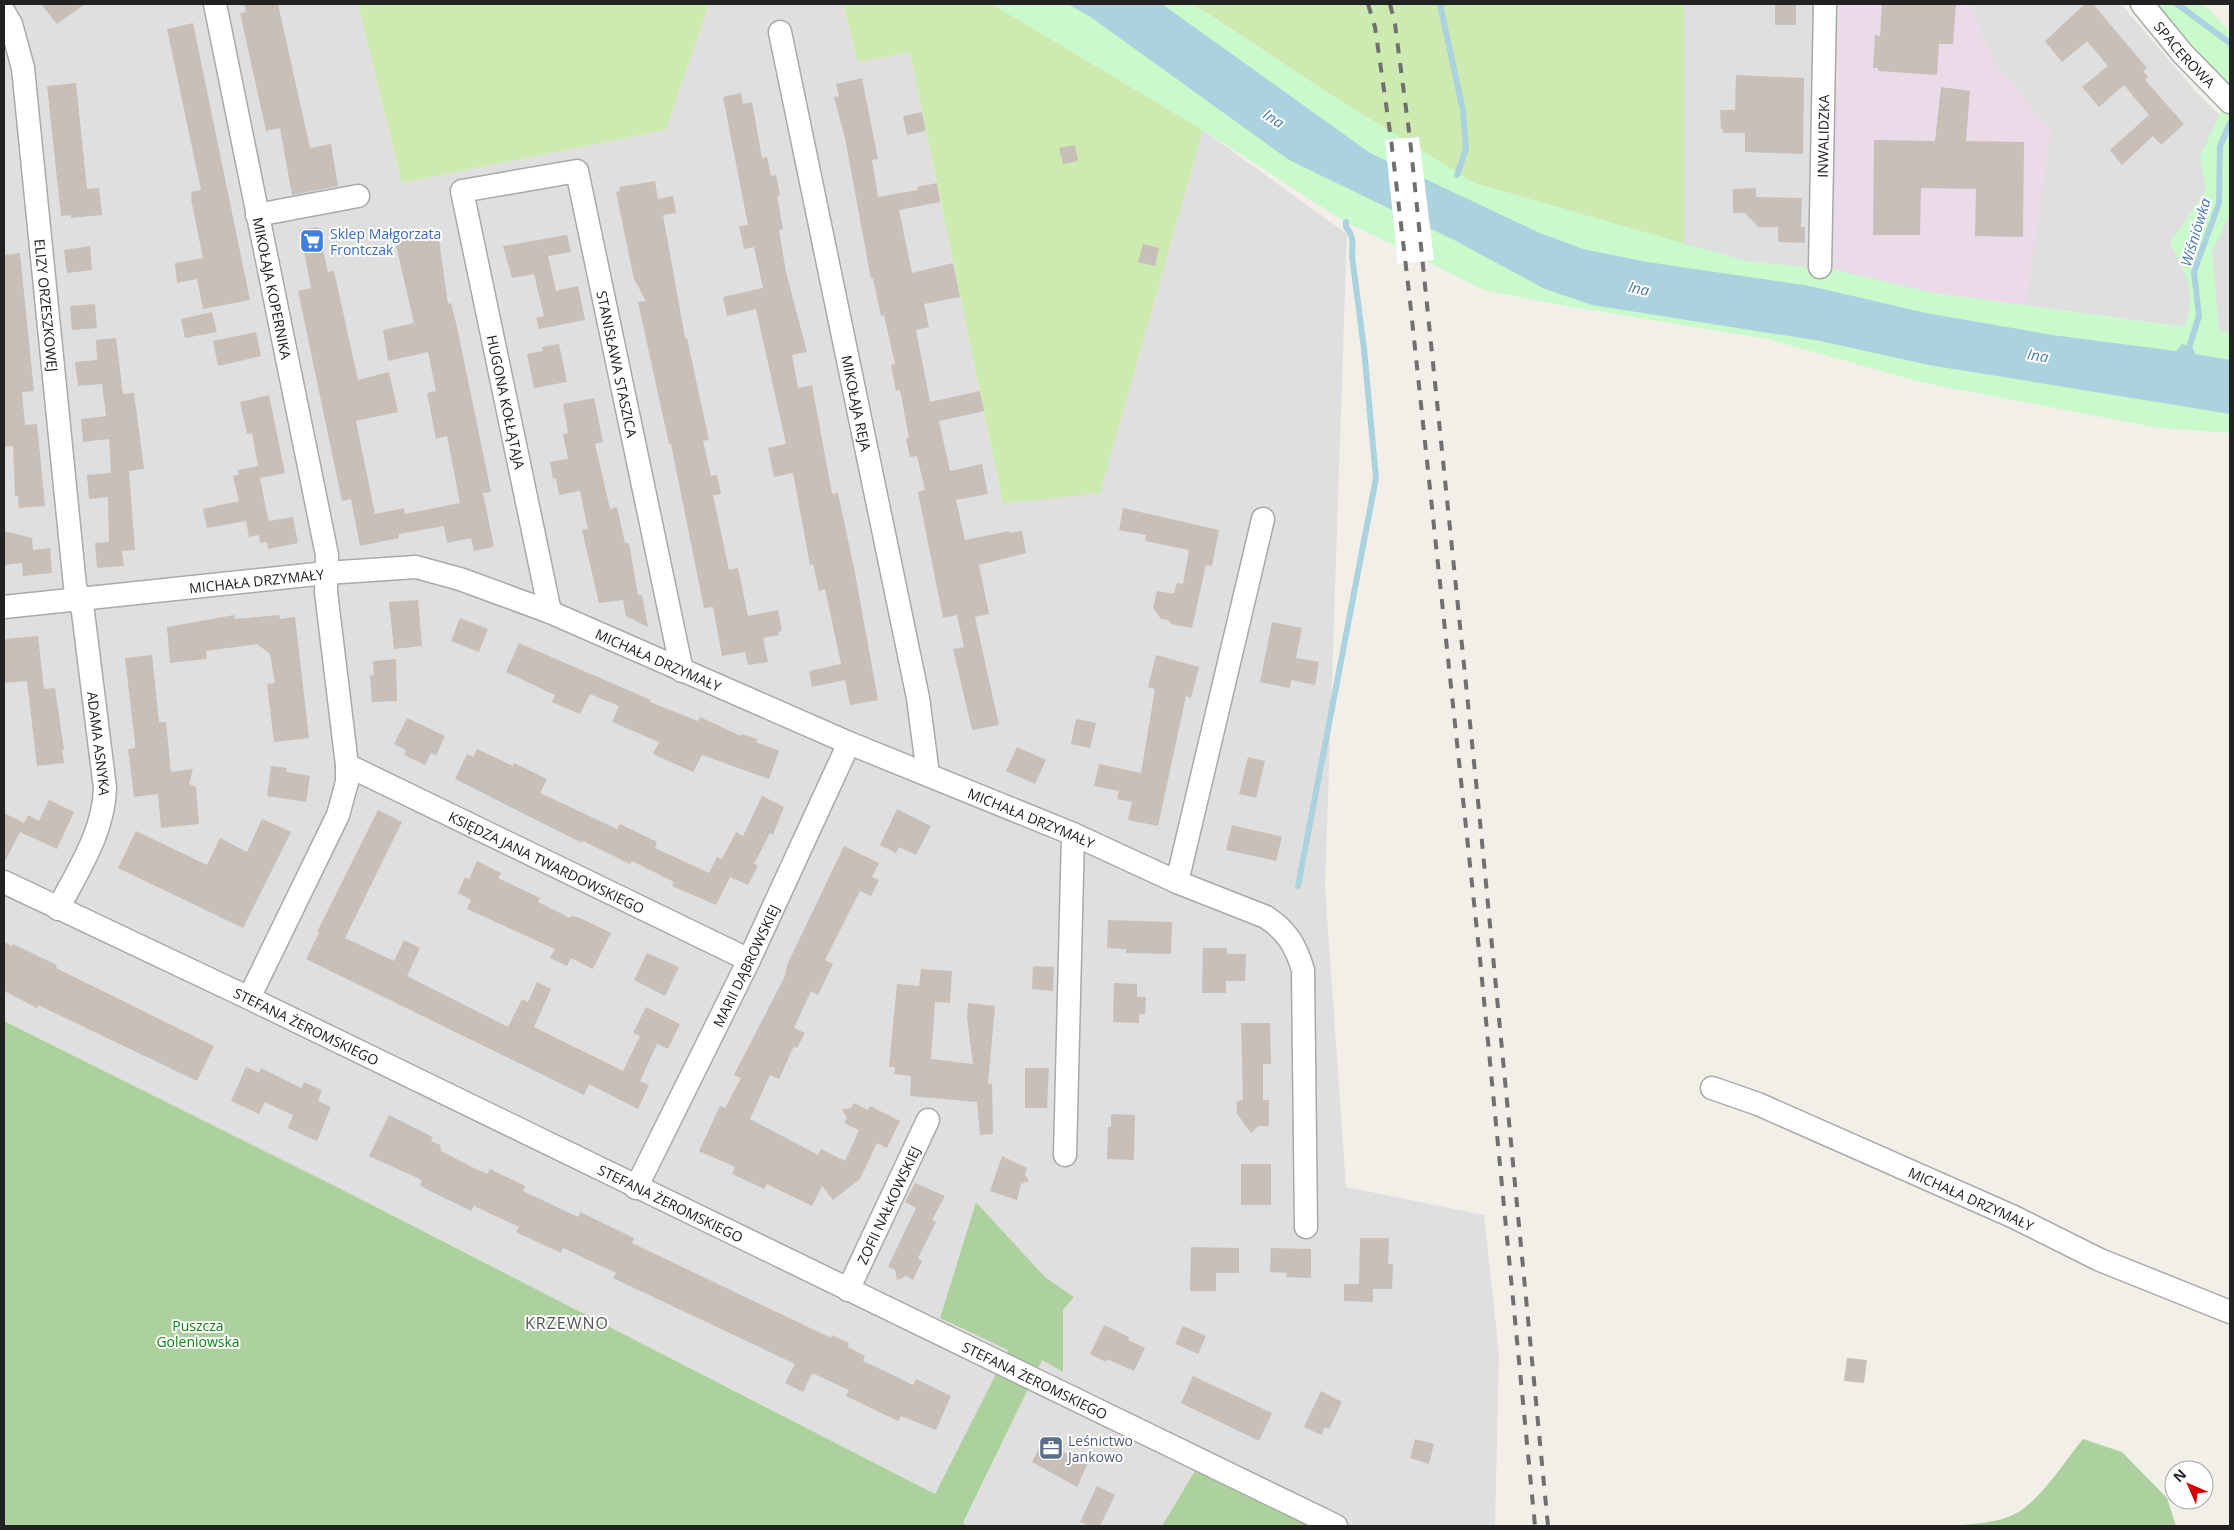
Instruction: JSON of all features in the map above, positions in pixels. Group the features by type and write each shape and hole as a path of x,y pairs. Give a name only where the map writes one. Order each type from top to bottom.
{"street":[{"name":"MIKOŁAJA KOPERNIKA","path":"215,4 327,555 326,592 347,765 347,782 338,815 249,998"},
{"name":"INWALIDZKA","path":"1820,267 1826,4"},
{"name":"SPACEROWA","path":"2142,4 2183,54 2227,99"},
{"name":"ELIZY ORZESZKOWEJ","path":"4,12 15,38 23,68 75,586 80,600"},
{"name":"MIKOŁAJA REJA","path":"780,32 916,688 928,774"},
{"name":"STANISŁAWA STASZICA","path":"462,191 577,171 682,671"},
{"name":"HUGONA KOŁŁĄTAJA","path":"462,191 550,612"},
{"path":"257,215 358,196"},
{"path":"1177,882 1263,519"},
{"name":"MICHAŁA DRZYMAŁY","path":"4,607 326,573 416,567 460,579 550,612 849,743 1073,834 1177,882 1266,917 1278,925 1296,947 1303,970 1306,1227"},
{"name":"ADAMA ASNYKA","path":"58,909 100,824 104,805 104,778 80,600"},
{"name":"MARII DĄBROWSKIEJ","path":"636,1188 749,960 849,743"},
{"name":"KSIĘDZA JANA TWARDOWSKIEGO","path":"347,765 749,960"},
{"path":"1065,1155 1073,834"},
{"name":"STEFANA ŻEROMSKIEGO","path":"4,882 249,998 636,1188 1336,1526"},
{"name":"MICHAŁA DRZYMAŁY","path":"1712,1088 1758,1104 2004,1213 2100,1260 2230,1312"},
{"name":"ZOFII NAŁKOWSKIEJ","path":"848,1290 928,1120"}],"shaded area":[{"path":"4,4 358,4 402,183 666,130 709,4 843,4 858,62 910,52 1003,504 1100,492 1203,130 1347,234 1325,886 1346,1187 1484,1215 1499,1354 1495,1526 1353,1526 1205,1456 1162,1526 969,1526 963,1524 1042,1359 1063,1371 1063,1310 1074,1297 1045,1277 976,1202 940,1318 1008,1350 935,1494 341,1189 4,1021"},
{"path":"1684,4 1839,4 1837,90 2051,130 1992,59 1970,4 2121,4 2198,94 2230,125 2230,333 1934,293 1810,268 1745,261 1684,244"},
{"path":"1839,4 1970,4 1992,59 2051,130 2026,305 1934,293 1835,270"}],"green space":[{"path":"358,4 709,4 666,130 402,183"},
{"path":"843,4 992,4 1203,130 1100,493 1003,504 910,52 858,62"},
{"path":"992,4 1192,4 1334,97 1474,183 1745,261 1835,270 1934,293 2184,327 2190,304 2190,294 2185,274 2170,243 2206,190 2200,157 2230,91 2230,213 2212,252 2219,332 2230,333 2230,433 2159,428 1920,382 1768,339 1566,306 1484,290 1344,221 1203,130"},
{"path":"1193,4 1684,4 1684,244 1474,183 1334,97"},
{"path":"2157,4 2204,4 2230,32 2230,91"},
{"name":"Puszcza Goleniowska","path":"4,1021 341,1189 935,1494 1008,1350 940,1318 976,1202 1045,1277 1074,1297 1063,1310 1063,1372 1042,1360 963,1523 969,1526 4,1526"},
{"path":"2083,1439 2122,1452 2164,1495 2164,1510 2171,1510 2176,1526 1953,1526 1984,1523 2015,1514 2034,1500 2052,1480"},
{"path":"1204,1456 1353,1526 1162,1526"}],"water":[{"name":"Ina","path":"1068,4 1162,4 1370,153 1540,233 1583,249 1647,262 1810,286 1926,313 2052,335 2176,351 2182,344 2193,348 2195,354 2230,360 2230,414 1929,365 1820,341 1592,305 1545,289 1454,240 1289,160 1092,18"}],"pier":[{"path":"1419,137 1434,260 1398,264 1385,140"}],"building":[{"path":"41,4 85,4 57,24"},
{"path":"244,4 278,4 310,148 331,144 338,186 292,195 280,128 266,131 240,13 246,12"},
{"path":"1775,4 1796,4 1796,25 1775,25"},
{"path":"1882,4 1956,4 1953,44 1939,44 1937,75 1878,71 1878,68 1873,68 1875,35 1880,36"},
{"path":"2085,4 2093,4 2147,68 2143,71 2148,77 2145,80 2184,124 2161,145 2153,136 2122,165 2110,150 2149,115 2124,85 2099,107 2082,87 2108,66 2087,41 2062,62 2045,41"},
{"path":"193,23 250,300 203,309 197,279 177,283 175,263 203,258 191,199 191,192 201,190 167,29"},
{"path":"1736,75 1804,78 1803,154 1745,152 1745,133 1723,133 1720,110 1735,110"},
{"path":"862,78 878,159 872,160 878,197 918,190 917,187 937,183 940,202 899,210 912,273 953,263 960,297 924,304 929,327 916,330 930,402 980,391 984,411 939,421 950,471 982,464 988,494 956,500 965,540 1009,531 1010,533 1022,531 1026,553 979,565 989,614 975,617 999,725 972,730 953,649 964,647 957,615 943,618 918,492 925,490 917,456 910,457 906,439 909,438 900,390 896,391 891,365 895,364 884,315 881,316 873,278 871,279 845,138 834,97 839,96 836,84"},
{"path":"76,83 87,189 99,188 102,215 71,218 71,215 61,216 47,86"},
{"path":"1941,87 1970,91 1966,141 2024,142 2023,237 1975,236 1976,189 1921,188 1920,235 1873,235 1874,140 1935,141"},
{"path":"741,93 743,104 752,102 762,158 767,157 771,176 776,175 780,195 777,196 783,229 779,230 786,272 807,352 792,355 798,388 812,385 832,494 838,493 855,573 878,700 850,705 845,680 812,687 809,671 841,664 825,589 819,591 813,564 810,565 793,473 774,477 768,448 786,444 756,309 727,316 723,297 763,288 754,247 744,249 739,226 748,225 723,97"},
{"path":"922,112 926,131 907,135 903,116"},
{"path":"1075,145 1078,161 1063,164 1059,148"},
{"path":"655,181 658,199 673,196 676,213 663,215 685,338 687,338 709,440 703,441 711,476 717,475 721,494 713,495 729,570 738,568 748,616 778,610 782,631 778,632 779,635 763,638 768,662 748,665 745,652 722,656 713,607 704,608 671,444 669,444 638,302 646,301 634,279 616,192 620,191 619,187"},
{"path":"1756,188 1756,197 1802,198 1801,227 1805,227 1805,243 1778,242 1778,227 1758,227 1745,213 1733,213 1733,189"},
{"path":"318,227 328,272 334,271 358,380 389,372 398,412 356,421 375,514 404,508 405,514 460,503 447,436 436,439 427,393 436,391 428,352 388,361 383,330 414,323 395,241 438,233 448,304 451,303 457,327 491,492 483,493 494,547 474,551 471,538 447,543 444,526 399,534 399,538 360,546 351,499 342,501 298,291 311,288 300,230"},
{"path":"567,235 571,252 548,256 556,291 578,286 585,320 539,329 536,318 544,316 534,274 512,278 503,246"},
{"path":"1143,244 1159,248 1155,266 1138,262"},
{"path":"90,246 92,270 67,273 64,250"},
{"path":"20,253 34,391 22,392 25,425 37,424 45,506 19,508 18,496 15,496 13,446 4,447 4,255"},
{"path":"95,304 97,328 72,330 70,306"},
{"path":"212,312 217,332 185,338 181,319"},
{"path":"256,332 261,356 218,366 213,341"},
{"path":"116,338 123,394 134,393 144,469 129,471 135,550 122,551 124,566 97,568 95,543 109,542 108,497 89,499 87,475 111,473 109,439 83,442 81,419 106,416 102,384 78,386 75,362 97,360 96,340"},
{"path":"559,344 567,382 534,388 527,354 543,351 542,347"},
{"path":"269,395 285,473 260,478 267,514 269,521 293,517 298,543 268,549 267,542 260,543 259,535 249,537 246,521 207,528 203,509 239,501 233,476 239,475 238,470 258,466 252,433 247,434 240,402"},
{"path":"594,398 603,442 595,444 610,509 617,507 625,543 629,543 638,595 642,595 648,627 626,616 623,600 599,603 582,530 588,529 580,491 559,495 556,478 553,479 550,462 568,459 563,434 568,433 563,404"},
{"path":"1123,508 1219,530 1212,566 1206,565 1192,628 1171,624 1168,620 1161,619 1153,608 1157,591 1174,594 1177,583 1183,584 1189,550 1145,541 1146,535 1119,530"},
{"path":"4,531 32,538 33,550 50,548 52,573 23,576 22,563 4,565"},
{"path":"418,600 422,646 394,649 389,602"},
{"path":"234,615 235,619 279,615 280,619 295,617 309,738 274,742 267,684 275,683 270,654 257,644 206,651 207,659 170,663 167,627"},
{"path":"460,618 488,629 479,652 451,641"},
{"path":"1272,622 1302,628 1296,658 1319,662 1315,685 1291,680 1290,688 1260,682"},
{"path":"38,636 44,689 55,688 64,750 62,750 64,763 37,766 27,681 4,683 4,639"},
{"path":"519,643 651,700 650,702 698,721 700,717 741,736 742,734 757,739 756,742 779,751 769,779 702,755 693,772 653,754 659,742 612,722 619,706 590,694 580,714 552,702 555,695 506,672"},
{"path":"152,655 159,722 166,722 171,772 193,769 189,784 196,787 199,824 161,828 158,794 134,797 128,749 135,748 135,743 125,658"},
{"path":"1156,655 1199,667 1191,698 1186,696 1158,826 1128,820 1132,802 1117,799 1119,791 1094,786 1099,764 1141,773 1155,689 1148,687"},
{"path":"396,659 397,701 372,702 370,676 374,675 373,661"},
{"path":"407,718 445,736 436,756 431,753 425,765 404,755 406,750 394,744"},
{"path":"1076,719 1096,723 1090,748 1071,744"},
{"path":"1017,747 1046,760 1035,784 1006,771"},
{"path":"477,749 513,766 514,763 547,779 540,793 617,829 620,824 657,842 655,848 709,873 717,857 722,859 736,832 743,836 762,796 784,807 773,835 770,833 754,864 758,866 748,885 730,877 716,905 672,886 674,882 632,861 630,864 583,841 582,843 455,779 467,754 473,757"},
{"path":"1248,757 1265,761 1256,798 1239,794"},
{"path":"271,766 287,768 286,772 310,776 306,802 267,796"},
{"path":"49,800 74,812 57,849 20,832 4,863 4,813 24,823 28,815 39,821"},
{"path":"897,809 931,826 916,855 899,847 896,853 880,845"},
{"path":"378,810 402,822 345,938 394,961 404,940 420,948 407,976 508,1027 522,999 528,1002 537,982 551,989 534,1027 623,1071 640,1036 633,1033 646,1007 680,1024 668,1049 657,1044 640,1081 649,1085 638,1109 589,1084 584,1095 306,959 319,933 317,932"},
{"path":"262,819 291,832 243,928 118,868 136,831 207,865 220,838 247,852"},
{"path":"1232,825 1282,837 1276,861 1226,850"},
{"path":"844,846 879,863 872,877 879,880 871,896 860,891 825,960 833,964 818,995 811,991 794,1028 805,1033 797,1048 794,1046 779,1079 770,1075 750,1119 818,1155 821,1149 845,1161 859,1130 844,1123 847,1118 842,1109 851,1108 854,1103 868,1110 870,1106 900,1121 887,1148 877,1143 860,1179 833,1200 822,1186 812,1206 767,1184 764,1189 732,1174 735,1167 699,1151 720,1106 725,1108 741,1078 734,1075 784,978 788,963"},
{"path":"477,861 501,873 498,878 540,898 538,902 570,918 572,916 580,918 611,933 593,969 571,958 567,966 550,958 555,949 467,909 471,900 458,893 465,877 469,879"},
{"path":"1108,920 1172,922 1171,954 1126,953 1126,949 1107,948"},
{"path":"4,942 12,946 13,944 57,965 56,968 214,1046 197,1081 38,1005 37,1008 4,991"},
{"path":"1203,948 1227,948 1227,954 1246,954 1245,981 1226,981 1226,993 1202,993"},
{"path":"647,953 679,967 665,996 634,980"},
{"path":"1033,966 1054,967 1053,991 1032,989"},
{"path":"921,969 952,971 950,1003 935,1002 931,1059 973,1064 967,1018 968,1003 995,1006 988,1084 992,1084 993,1134 980,1135 977,1102 910,1096 911,1076 894,1074 895,1067 889,1067 897,984 919,986"},
{"path":"1114,983 1137,984 1137,997 1146,997 1145,1014 1139,1014 1139,1023 1113,1022"},
{"path":"1241,1023 1270,1023 1271,1064 1263,1064 1263,1100 1269,1100 1269,1126 1258,1126 1251,1133 1237,1114 1237,1101 1243,1100"},
{"path":"246,1067 259,1073 261,1068 301,1088 304,1082 322,1090 318,1101 331,1107 317,1141 288,1128 293,1115 265,1102 259,1114 231,1101"},
{"path":"1025,1068 1049,1068 1047,1108 1025,1108"},
{"path":"1111,1114 1135,1115 1134,1160 1107,1159 1108,1127 1111,1127"},
{"path":"389,1115 433,1137 431,1141 440,1145 441,1151 472,1167 487,1174 490,1169 525,1186 523,1191 578,1217 580,1212 634,1238 632,1243 831,1338 832,1335 849,1343 848,1347 865,1356 863,1361 913,1385 916,1379 951,1396 936,1430 901,1416 898,1421 846,1396 849,1390 812,1373 803,1392 785,1383 795,1364 613,1278 616,1273 563,1248 561,1253 516,1232 519,1227 474,1206 471,1211 420,1186 422,1180 369,1156"},
{"path":"1002,1156 1027,1168 1025,1174 1029,1181 1021,1184 1017,1200 990,1191"},
{"path":"1241,1164 1271,1164 1271,1205 1241,1205"},
{"path":"915,1183 945,1196 932,1220 936,1222 918,1258 922,1261 913,1280 906,1276 897,1280 895,1270 888,1267 916,1208 905,1202"},
{"path":"1360,1238 1389,1238 1388,1264 1393,1264 1392,1289 1373,1289 1373,1302 1344,1301 1344,1284 1359,1284"},
{"path":"1191,1247 1239,1248 1239,1273 1216,1273 1216,1291 1190,1291"},
{"path":"1271,1248 1311,1249 1311,1278 1286,1277 1287,1273 1270,1272"},
{"path":"1104,1325 1129,1337 1128,1340 1145,1348 1134,1371 1107,1359 1106,1362 1090,1354"},
{"path":"1183,1326 1206,1336 1198,1354 1175,1344"},
{"path":"1847,1358 1867,1360 1864,1383 1844,1381"},
{"path":"1193,1376 1272,1413 1259,1441 1181,1403"},
{"path":"1321,1391 1342,1402 1329,1429 1325,1427 1321,1435 1304,1427"},
{"path":"1415,1439 1434,1444 1429,1464 1410,1458"},
{"path":"1042,1443 1088,1463 1077,1487 1032,1462"},
{"path":"1097,1486 1115,1495 1100,1526 1090,1526 1080,1522"}],"waterway":[{"path":"1440,4 1463,111 1466,149 1457,175"},
{"name":"Wiśniówka","path":"2177,4 2230,43"},
{"name":"Wiśniówka","path":"2187,354 2199,316 2194,272 2219,203 2220,146 2230,123"},
{"path":"1298,886 1376,478 1364,349 1352,256 1353,248 1346,222"}],"railway":[{"path":"1368,4 1375,27 1391,139 1410,301 1480,959 1535,1526"},
{"path":"1390,4 1395,24 1410,139 1479,811 1548,1526"}],"place":[{"name":"Sklep Małgorzata Frontczak","path":"312,241"},
{"name":"Leśnictwo Jankowo","path":"1051,1448"}],"district":[{"name":"KRZEWNO","path":"567,1323"}]}
